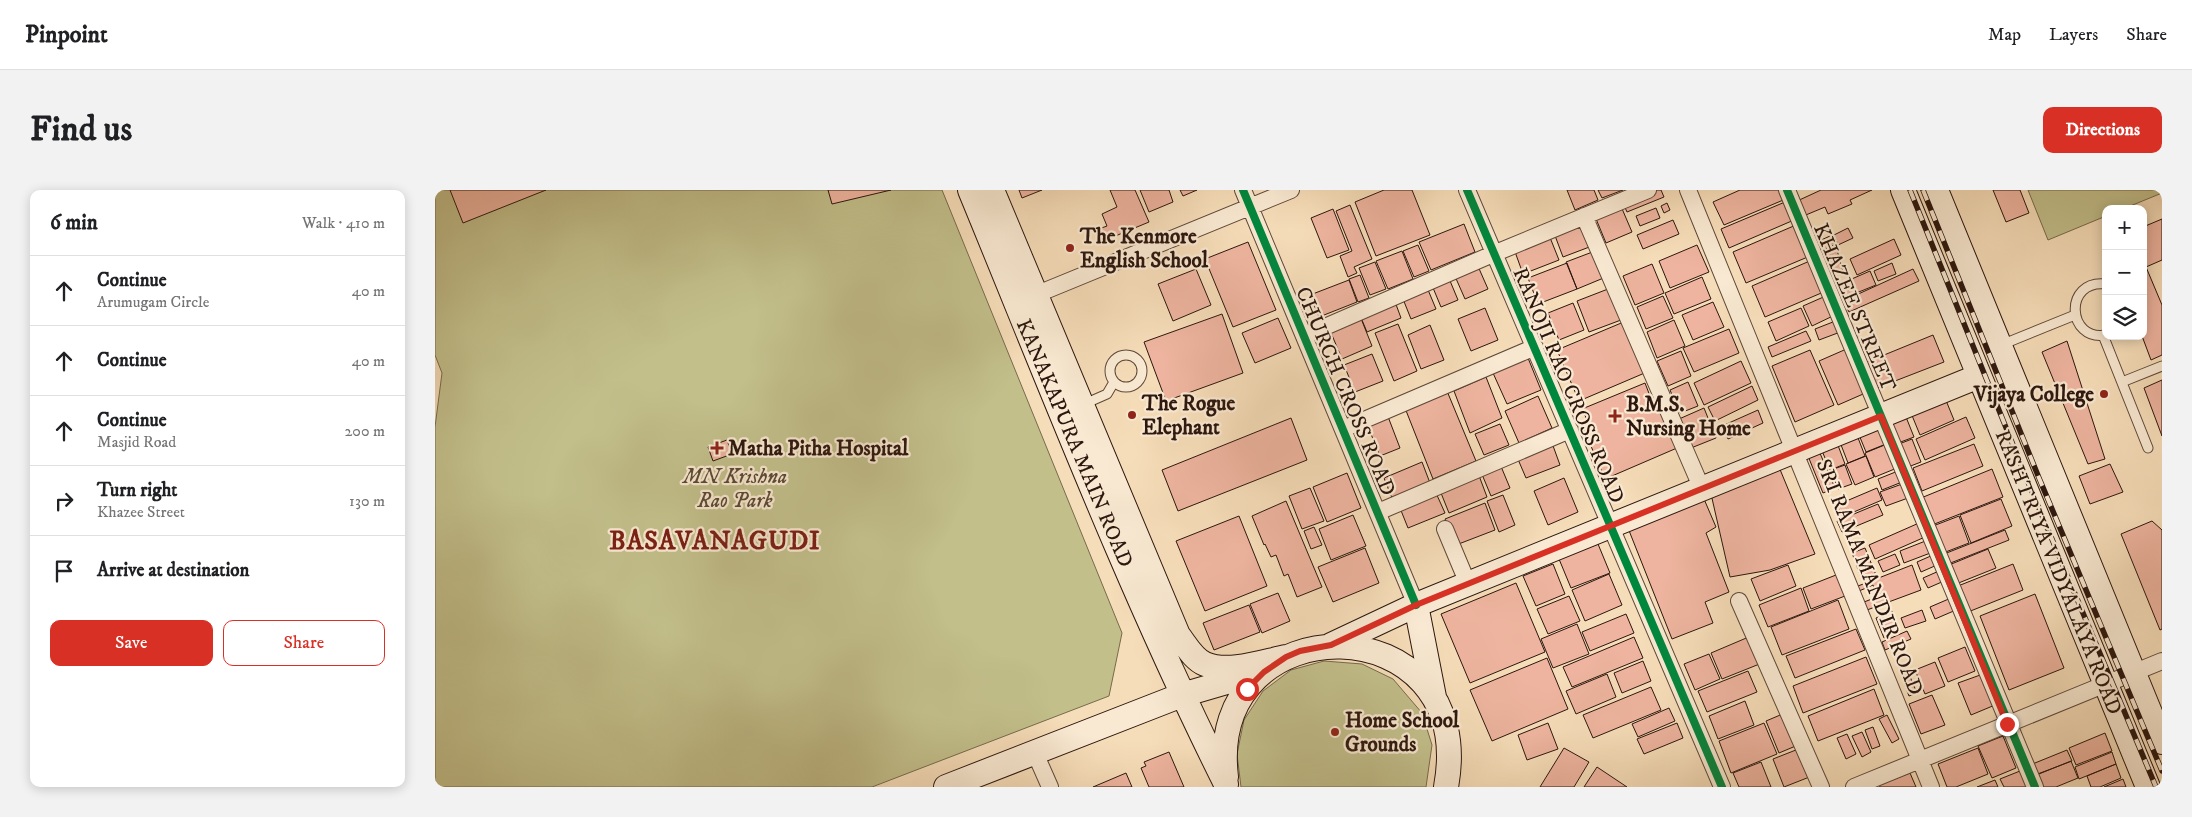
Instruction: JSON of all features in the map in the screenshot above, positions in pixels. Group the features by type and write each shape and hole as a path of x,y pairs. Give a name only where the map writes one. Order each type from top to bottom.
{"main road":[{"name":"KANAKAPURA MAIN ROAD","path":"970,190 1135,589 1227,786"},
{"path":"992,190 1178,635 1193,654 1204,664 1220,668 1286,657 1308,649 1331,645 1356,646 1387,657 1402,665 1420,681 1435,701 1445,721 1449,743 1451,780"},
{"name":"RASHTRIYA VIDYALAYA ROAD","path":"1903,190 2148,787"},
{"name":"RASHTRIYA VIDYALAYA ROAD","path":"1936,190 2162,742"},
{"path":"1331,645 1416,605 1979,376"},
{"path":"1416,605 1435,701"},
{"path":"1227,786 1223,760 1225,743 1234,711 1247,689 1264,672 1286,657"},
{"path":"947,787 1183,695 1264,672"}],"street":[{"name":"CHURCH CROSS ROAD","path":"1243,190 1416,605"},
{"path":"1035,295 1291,190"},
{"name":"RANOJI RAO CROSS ROAD","path":"1467,190 1722,787"},
{"path":"1304,336 1493,254 1648,190"},
{"name":"SRI RAMA MANDIR ROAD","path":"1688,190 1796,450 1931,787"},
{"name":"KHAZEE STREET","path":"1790,195 2007,724 2035,787"},
{"path":"1584,216 1702,489"},
{"path":"1343,429 1535,347"},
{"path":"1378,512 1570,430"},
{"path":"1445,529 1468,584"},
{"path":"1739,601 1821,787"},
{"path":"1854,787 2162,661"},
{"path":"1035,752 1050,787"}],"lane":[{"path":"2102,284 2090,286 2083,291 2077,298 2075,315 2084,330 2092,334 2102,335"},
{"path":"2000,345 2075,315"},
{"path":"2106,340 2148,448"},
{"path":"2122,382 2162,366"},
{"path":"1081,405 1107,394 1114,382"}],"green space":[{"name":"MN Krishna Rao Park","path":"435,190 942,190 1122,633 1109,696 872,787 435,787 435,427 442,373 435,355"},
{"path":"2028,190 2162,190 2162,193 2133,205 2102,205 2102,218 2048,240"},
{"name":"Home School Grounds","path":"1324,661 1362,664 1393,679 1422,713 1432,745 1426,787 1241,787 1237,754 1244,720 1263,691 1291,670"}],"building":[{"path":"450,190 546,190 463,223"},
{"path":"828,190 891,190 832,204"},
{"path":"1019,190 1042,190 1022,198"},
{"path":"1110,190 1135,190 1149,222 1101,242 1096,230 1107,226 1102,214 1117,207"},
{"path":"1140,190 1169,190 1173,202 1149,212"},
{"path":"1180,190 1197,190 1183,196"},
{"path":"1384,190 1412,190 1430,235 1376,256 1355,202"},
{"path":"1567,190 1594,190 1598,200 1575,210"},
{"path":"1598,190 1623,190 1602,198"},
{"path":"1661,190 1664,197 1627,212 1623,203"},
{"path":"1740,190 1785,190 1788,198 1724,225 1713,202"},
{"path":"1821,190 1872,190 1850,200 1852,204 1828,214 1825,207 1801,217 1795,202"},
{"path":"1993,190 2020,190 2029,213 2006,222"},
{"path":"1785,202 1794,220 1729,248 1721,229"},
{"path":"1667,203 1670,210 1664,213 1661,206"},
{"path":"1620,204 1632,232 1606,243 1594,214"},
{"path":"1350,205 1372,259 1354,267 1357,273 1348,277 1340,256 1352,251 1336,211"},
{"path":"1656,208 1660,218 1640,226 1636,216"},
{"path":"1333,209 1349,250 1327,258 1311,218"},
{"path":"2162,219 2162,260 2147,267 2147,250 2147,225"},
{"path":"1673,220 1679,234 1643,249 1637,235"},
{"path":"1583,222 1592,246 1563,257 1554,233"},
{"path":"1464,224 1475,252 1431,270 1419,242"},
{"path":"1796,225 1810,256 1746,283 1733,252"},
{"path":"1848,228 1853,238 1838,245 1834,235"},
{"path":"1549,235 1559,260 1523,274 1514,249"},
{"path":"1830,236 1834,245 1823,250 1819,241"},
{"path":"1894,239 1901,255 1857,275 1850,259"},
{"path":"1248,242 1276,310 1233,327 1205,259"},
{"path":"1418,245 1429,271 1414,277 1403,251"},
{"path":"1697,245 1709,272 1670,288 1659,261"},
{"path":"1837,250 1843,272 1826,276 1820,255"},
{"path":"1402,251 1413,279 1388,289 1376,261"},
{"path":"1595,251 1606,277 1577,289 1566,262"},
{"path":"1812,260 1826,291 1765,317 1752,286"},
{"path":"1375,262 1386,289 1370,295 1359,268"},
{"path":"1567,263 1577,289 1538,304 1528,278"},
{"path":"1892,263 1896,274 1878,281 1874,271"},
{"path":"1477,264 1488,289 1465,299 1454,274"},
{"path":"1652,264 1664,293 1635,305 1623,276"},
{"path":"1196,269 1211,305 1173,321 1158,284"},
{"path":"1913,269 1919,281 1849,312 1843,301"},
{"path":"2147,269 2162,305 2162,355 2151,360 2144,340 2147,340"},
{"path":"1870,271 1876,285 1844,298 1838,285"},
{"path":"1360,275 1369,298 1358,302 1349,279"},
{"path":"1448,276 1458,300 1441,307 1431,283"},
{"path":"1702,277 1711,299 1674,314 1665,293"},
{"path":"1349,280 1357,302 1319,317 1310,295"},
{"path":"1426,285 1436,309 1411,319 1401,294"},
{"path":"1608,289 1621,320 1589,332 1577,301"},
{"path":"1828,295 1837,314 1812,326 1803,306"},
{"path":"1663,296 1673,318 1646,329 1637,307"},
{"path":"1394,299 1401,318 1367,332 1359,313"},
{"path":"1713,302 1724,327 1693,340 1682,315"},
{"path":"1573,303 1584,330 1559,340 1548,313"},
{"path":"1485,308 1498,340 1471,351 1458,319"},
{"path":"1801,308 1809,326 1776,341 1768,322"},
{"path":"1222,314 1243,373 1166,401 1144,342"},
{"path":"1360,316 1372,346 1342,359 1329,328"},
{"path":"1278,318 1291,348 1255,363 1242,333"},
{"path":"1674,320 1685,346 1657,358 1647,332"},
{"path":"1838,320 1843,331 1819,340 1815,329"},
{"path":"1626,321 1647,372 1579,401 1557,350"},
{"path":"1398,324 1417,371 1394,381 1375,333"},
{"path":"1430,325 1444,360 1421,369 1408,335"},
{"path":"1729,329 1739,353 1694,372 1683,348"},
{"path":"1806,331 1811,341 1772,357 1768,347"},
{"path":"1933,335 1944,362 1877,388 1867,362"},
{"path":"2067,341 2105,459 2088,464 2042,352"},
{"path":"1851,347 1870,391 1838,405 1819,361"},
{"path":"1810,350 1834,405 1795,422 1772,366"},
{"path":"1681,351 1691,376 1668,386 1657,361"},
{"path":"1372,354 1383,381 1355,392 1344,365"},
{"path":"1528,358 1541,390 1507,404 1493,373"},
{"path":"1741,361 1751,383 1704,405 1694,383"},
{"path":"1486,377 1502,418 1470,433 1454,391"},
{"path":"2162,380 2162,436 2144,388"},
{"path":"1688,382 1698,406 1680,413 1670,390"},
{"path":"1645,383 1650,396 1655,394 1677,448 1605,479 1582,425 1588,422 1582,409"},
{"path":"1752,386 1758,400 1715,421 1708,407"},
{"path":"1447,391 1476,461 1433,479 1405,408"},
{"path":"1538,396 1552,428 1519,443 1505,411"},
{"path":"1945,398 1954,420 1920,435 1911,413"},
{"path":"1704,408 1716,438 1691,448 1679,419"},
{"path":"1758,410 1763,423 1728,439 1722,426"},
{"path":"1904,412 1914,437 1898,443 1888,418"},
{"path":"1387,414 1400,448 1380,456 1366,422"},
{"path":"1966,417 1975,438 1925,460 1916,439"},
{"path":"1291,418 1307,460 1178,511 1162,470"},
{"path":"1877,421 1886,444 1866,452 1857,430"},
{"path":"1500,424 1509,445 1484,455 1475,434"},
{"path":"1855,430 1865,456 1848,463 1838,437"},
{"path":"1912,439 1921,462 1908,467 1899,444"},
{"path":"727,440 732,454 713,461 708,447"},
{"path":"1836,440 1845,464 1830,470 1820,446"},
{"path":"1552,443 1560,465 1526,478 1517,457"},
{"path":"1887,444 1897,468 1875,477 1865,453"},
{"path":"1974,444 1983,466 1922,491 1913,468"},
{"path":"1819,451 1835,488 1823,493 1808,456"},
{"path":"1866,456 1874,477 1855,485 1846,464"},
{"path":"1422,462 1430,483 1392,498 1384,478"},
{"path":"1500,464 1510,488 1491,496 1481,472"},
{"path":"2110,464 2123,492 2090,504 2079,476"},
{"path":"1845,465 1852,484 1838,489 1831,470"},
{"path":"1779,467 1815,554 1770,570 1730,577 1711,494"},
{"path":"1992,469 2003,497 1932,525 1921,498"},
{"path":"1898,471 1902,482 1882,490 1878,479"},
{"path":"1347,473 1361,508 1327,522 1313,487"},
{"path":"1478,473 1487,497 1449,513 1439,488"},
{"path":"1564,478 1578,512 1548,525 1534,491"},
{"path":"1902,484 1908,498 1886,506 1880,492"},
{"path":"1310,488 1324,521 1302,529 1289,496"},
{"path":"1877,488 1882,500 1842,517 1837,505"},
{"path":"1436,493 1445,513 1408,528 1400,508"},
{"path":"1503,495 1515,525 1499,532 1487,501"},
{"path":"1704,499 1716,527 1706,533 1729,592 1705,602 1713,623 1672,639 1628,528"},
{"path":"2001,499 2012,526 1971,543 1960,515"},
{"path":"1286,501 1322,587 1297,597 1288,574 1284,576 1276,555 1271,557 1264,545 1252,516"},
{"path":"1485,503 1495,530 1456,545 1445,519"},
{"path":"1878,504 1883,515 1842,532 1837,521"},
{"path":"1353,515 1366,546 1331,560 1319,529"},
{"path":"1239,516 1267,586 1205,611 1176,541"},
{"path":"1959,516 1969,543 1943,553 1933,526"},
{"path":"2152,521 2162,530 2162,629 2160,630 2121,534"},
{"path":"1919,523 1925,537 1875,559 1869,545"},
{"path":"1314,527 1322,545 1311,549 1304,531"},
{"path":"2005,530 2009,540 1948,564 1944,554"},
{"path":"1928,540 1933,552 1904,563 1900,551"},
{"path":"1598,544 1610,573 1571,588 1559,559"},
{"path":"1365,548 1379,583 1333,602 1318,567"},
{"path":"1865,548 1876,575 1862,580 1852,553"},
{"path":"1988,549 1996,568 1956,584 1949,565"},
{"path":"1895,554 1900,565 1883,572 1878,561"},
{"path":"1933,555 1937,565 1921,572 1917,562"},
{"path":"1553,564 1565,594 1536,606 1523,576"},
{"path":"2013,564 2023,590 1968,612 1958,586"},
{"path":"1788,565 1796,586 1760,601 1751,579"},
{"path":"1912,565 1921,590 1867,610 1864,602 1877,597 1873,585 1859,591 1858,586"},
{"path":"1939,571 1944,581 1928,588 1923,578"},
{"path":"1609,574 1622,605 1585,621 1572,590"},
{"path":"1836,575 1845,596 1811,609 1803,588"},
{"path":"1516,583 1545,652 1470,683 1441,614"},
{"path":"1801,588 1809,611 1768,627 1759,605"},
{"path":"1278,593 1290,621 1262,633 1250,604"},
{"path":"2035,594 2064,668 2009,690 1980,616"},
{"path":"1569,596 1580,621 1548,634 1537,609"},
{"path":"1951,598 1956,610 1935,619 1930,607"},
{"path":"1838,600 1849,629 1782,655 1771,627"},
{"path":"1249,605 1260,632 1214,650 1203,623"},
{"path":"1922,610 1926,621 1905,628 1901,618"},
{"path":"1892,611 1900,631 1884,638 1876,618"},
{"path":"1626,614 1634,633 1590,651 1582,632"},
{"path":"1577,624 1589,654 1553,668 1541,639"},
{"path":"1856,629 1865,650 1795,678 1786,656"},
{"path":"1907,631 1911,639 1885,650 1882,642"},
{"path":"1751,636 1762,663 1722,679 1711,653"},
{"path":"1634,637 1643,658 1572,687 1563,667"},
{"path":"1965,647 1975,671 1948,682 1938,658"},
{"path":"1709,654 1720,679 1695,690 1684,664"},
{"path":"1866,657 1877,684 1803,713 1793,686"},
{"path":"1547,658 1568,709 1492,741 1470,690"},
{"path":"1643,661 1651,681 1622,693 1614,673"},
{"path":"1935,662 1945,686 1925,694 1915,670"},
{"path":"1748,671 1757,692 1707,712 1698,691"},
{"path":"1908,672 1917,693 1909,696 1901,675"},
{"path":"1607,674 1616,697 1576,714 1566,691"},
{"path":"1983,674 1995,705 1971,715 1958,683"},
{"path":"1651,687 1661,710 1593,738 1583,715"},
{"path":"1874,689 1884,715 1818,741 1808,716"},
{"path":"1932,695 1945,725 1921,734 1909,704"},
{"path":"1745,701 1754,725 1718,739 1709,716"},
{"path":"1669,708 1675,721 1638,737 1632,724"},
{"path":"1785,713 1798,745 1779,753 1766,721"},
{"path":"1887,715 1899,739 1892,743 1879,719"},
{"path":"1548,723 1558,749 1527,760 1518,735"},
{"path":"1677,723 1683,738 1644,754 1637,739"},
{"path":"1764,723 1777,754 1731,773 1719,741"},
{"path":"1873,727 1880,746 1872,749 1865,730"},
{"path":"1862,732 1871,752 1862,757 1852,736"},
{"path":"2105,733 2112,751 2076,765 2069,748"},
{"path":"1847,734 1856,754 1846,759 1837,738"},
{"path":"2003,736 2016,768 1992,778 1978,746"},
{"path":"1564,748 1589,762 1574,787 1540,787"},
{"path":"1801,748 1812,776 1784,787 1773,759"},
{"path":"1978,748 1988,774 1956,787 1947,787 1938,764"},
{"path":"2067,750 2072,761 2035,775 2030,765"},
{"path":"1169,752 1184,787 1149,787 1141,768 1146,766 1144,762"},
{"path":"2112,752 2116,764 2079,779 2075,767"},
{"path":"2071,761 2078,778 2056,787 2038,787 2034,776"},
{"path":"1761,762 1771,787 1739,787 1733,773"},
{"path":"2116,764 2121,778 2100,787 2091,787 2087,776"},
{"path":"1597,767 1627,787 1584,787"},
{"path":"2025,769 2032,787 2004,787 2000,779"},
{"path":"1126,773 1132,787 1093,787"},
{"path":"1910,773 1916,787 1880,787 1879,785"},
{"path":"2123,779 2126,787 2104,787"},
{"path":"1995,780 1998,787 1977,787"}],"railway":[{"path":"1910,190 2028,482 2156,787"},
{"path":"1923,190 2039,478 2162,771"}],"cycle path":[{"path":"1243,190 1416,605"},
{"path":"1467,190 1722,787"},
{"path":"1787,190 2035,787"}],"place":[{"name":"The Kenmore English School","path":"1070,248"},
{"name":"Vijaya College","path":"2104,394"},
{"name":"The Rogue Elephant","path":"1132,415"},
{"name":"B.M.S. Nursing Home","path":"1615,416"},
{"name":"Matha Pitha Hospital","path":"717,448"},
{"name":"Home School Grounds","path":"1335,732"}],"district":[{"name":"BASAVANAGUDI","path":"715,540"}],"route":[{"path":"1247,689 1264,672 1286,657 1300,651 1331,645 1416,605 1881,416 2007,724"}]}
